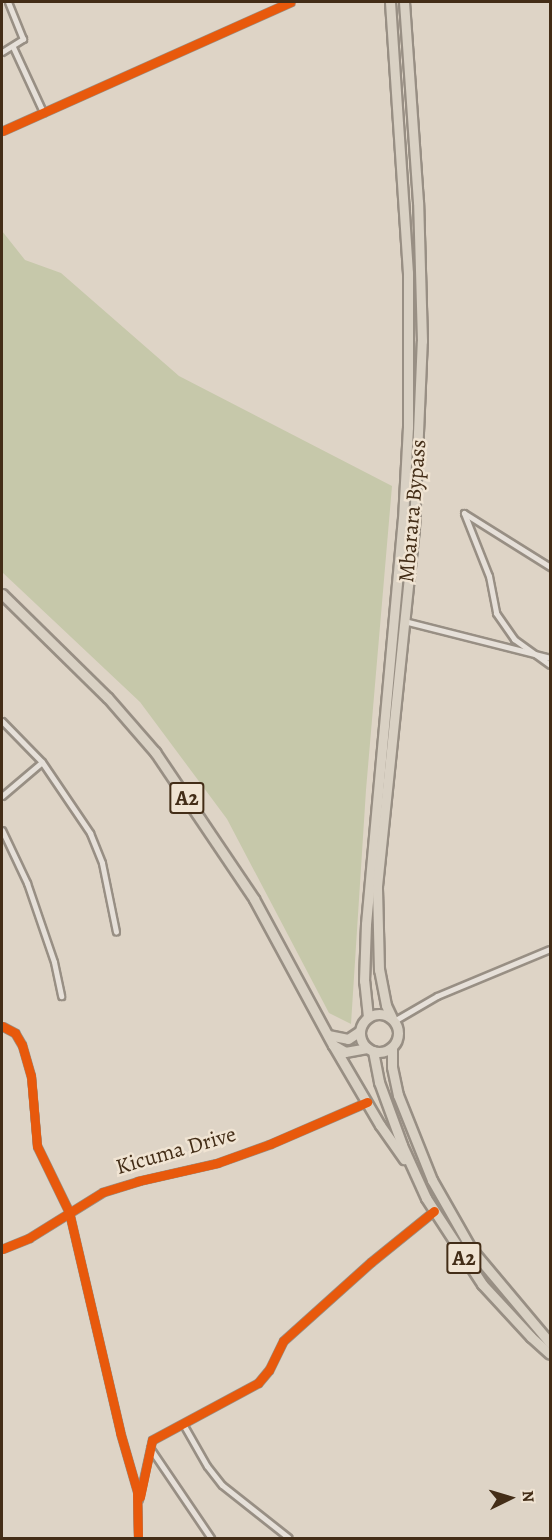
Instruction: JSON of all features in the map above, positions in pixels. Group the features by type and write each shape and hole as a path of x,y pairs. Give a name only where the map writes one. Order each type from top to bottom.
{"main road":[{"name":"Mbarara Bypass","path":"368,1017 364,981 366,924 403,519 408,427 408,273 390,2"},
{"name":"Mbarara Bypass","path":"393,1020 386,1005 381,980 376,920 403,621 414,528 422,340 418,202 404,2"},
{"name":"A2","path":"2,594 108,698 155,752 254,899 333,1045 380,1125 413,1170"},
{"path":"328,1035 348,1039 360,1031 368,1017 380,1014 393,1020"},
{"name":"A2","path":"393,1020 398,1037 392,1048 392,1067 398,1095 432,1180 472,1250 550,1343"},
{"name":"A2","path":"360,1031 361,1040 370,1050 392,1119 413,1170 434,1211 482,1284 550,1354"},
{"path":"333,1045 345,1052 370,1050 382,1052 392,1048"},
{"path":"380,1125 385,1126 392,1119"}],"street":[{"path":"2,52 20,42 23,35 9,2"},
{"path":"2,131 290,2"},
{"path":"13,47 43,112"},
{"path":"550,567 464,513 489,576 496,613 514,639 541,656 550,665"},
{"path":"403,621 550,658"},
{"path":"2,721 42,762 90,833 102,863 116,932"},
{"path":"2,796 42,762"},
{"path":"2,831 27,883 54,962 61,996"},
{"path":"393,1020 455,988 550,949"},
{"path":"2,1026 15,1033 22,1045 31,1076 37,1146 69,1212 138,1503"},
{"name":"Kicuma Drive","path":"2,1249 29,1238 103,1192 138,1181 217,1163 270,1144 367,1102"},
{"path":"138,1539 138,1503 152,1440 258,1383 269,1370 283,1341 371,1262 434,1211"},
{"path":"183,1424 207,1466 222,1485 289,1539"},
{"path":"150,1448 212,1539"}],"green space":[{"path":"2,231 25,260 61,273 179,376 392,486 366,790 351,1024 329,1013 227,819 140,702 2,572"}],"cycle path":[{"path":"2,131 290,2"},
{"path":"2,1026 15,1033 22,1045 31,1076 37,1146 69,1212 120,1432 137,1491 138,1538"},
{"path":"2,1249 29,1238 103,1192 138,1181 217,1163 270,1144 367,1102"},
{"path":"140,1497 152,1440 258,1383 269,1370 283,1341 371,1262 434,1211"}]}
